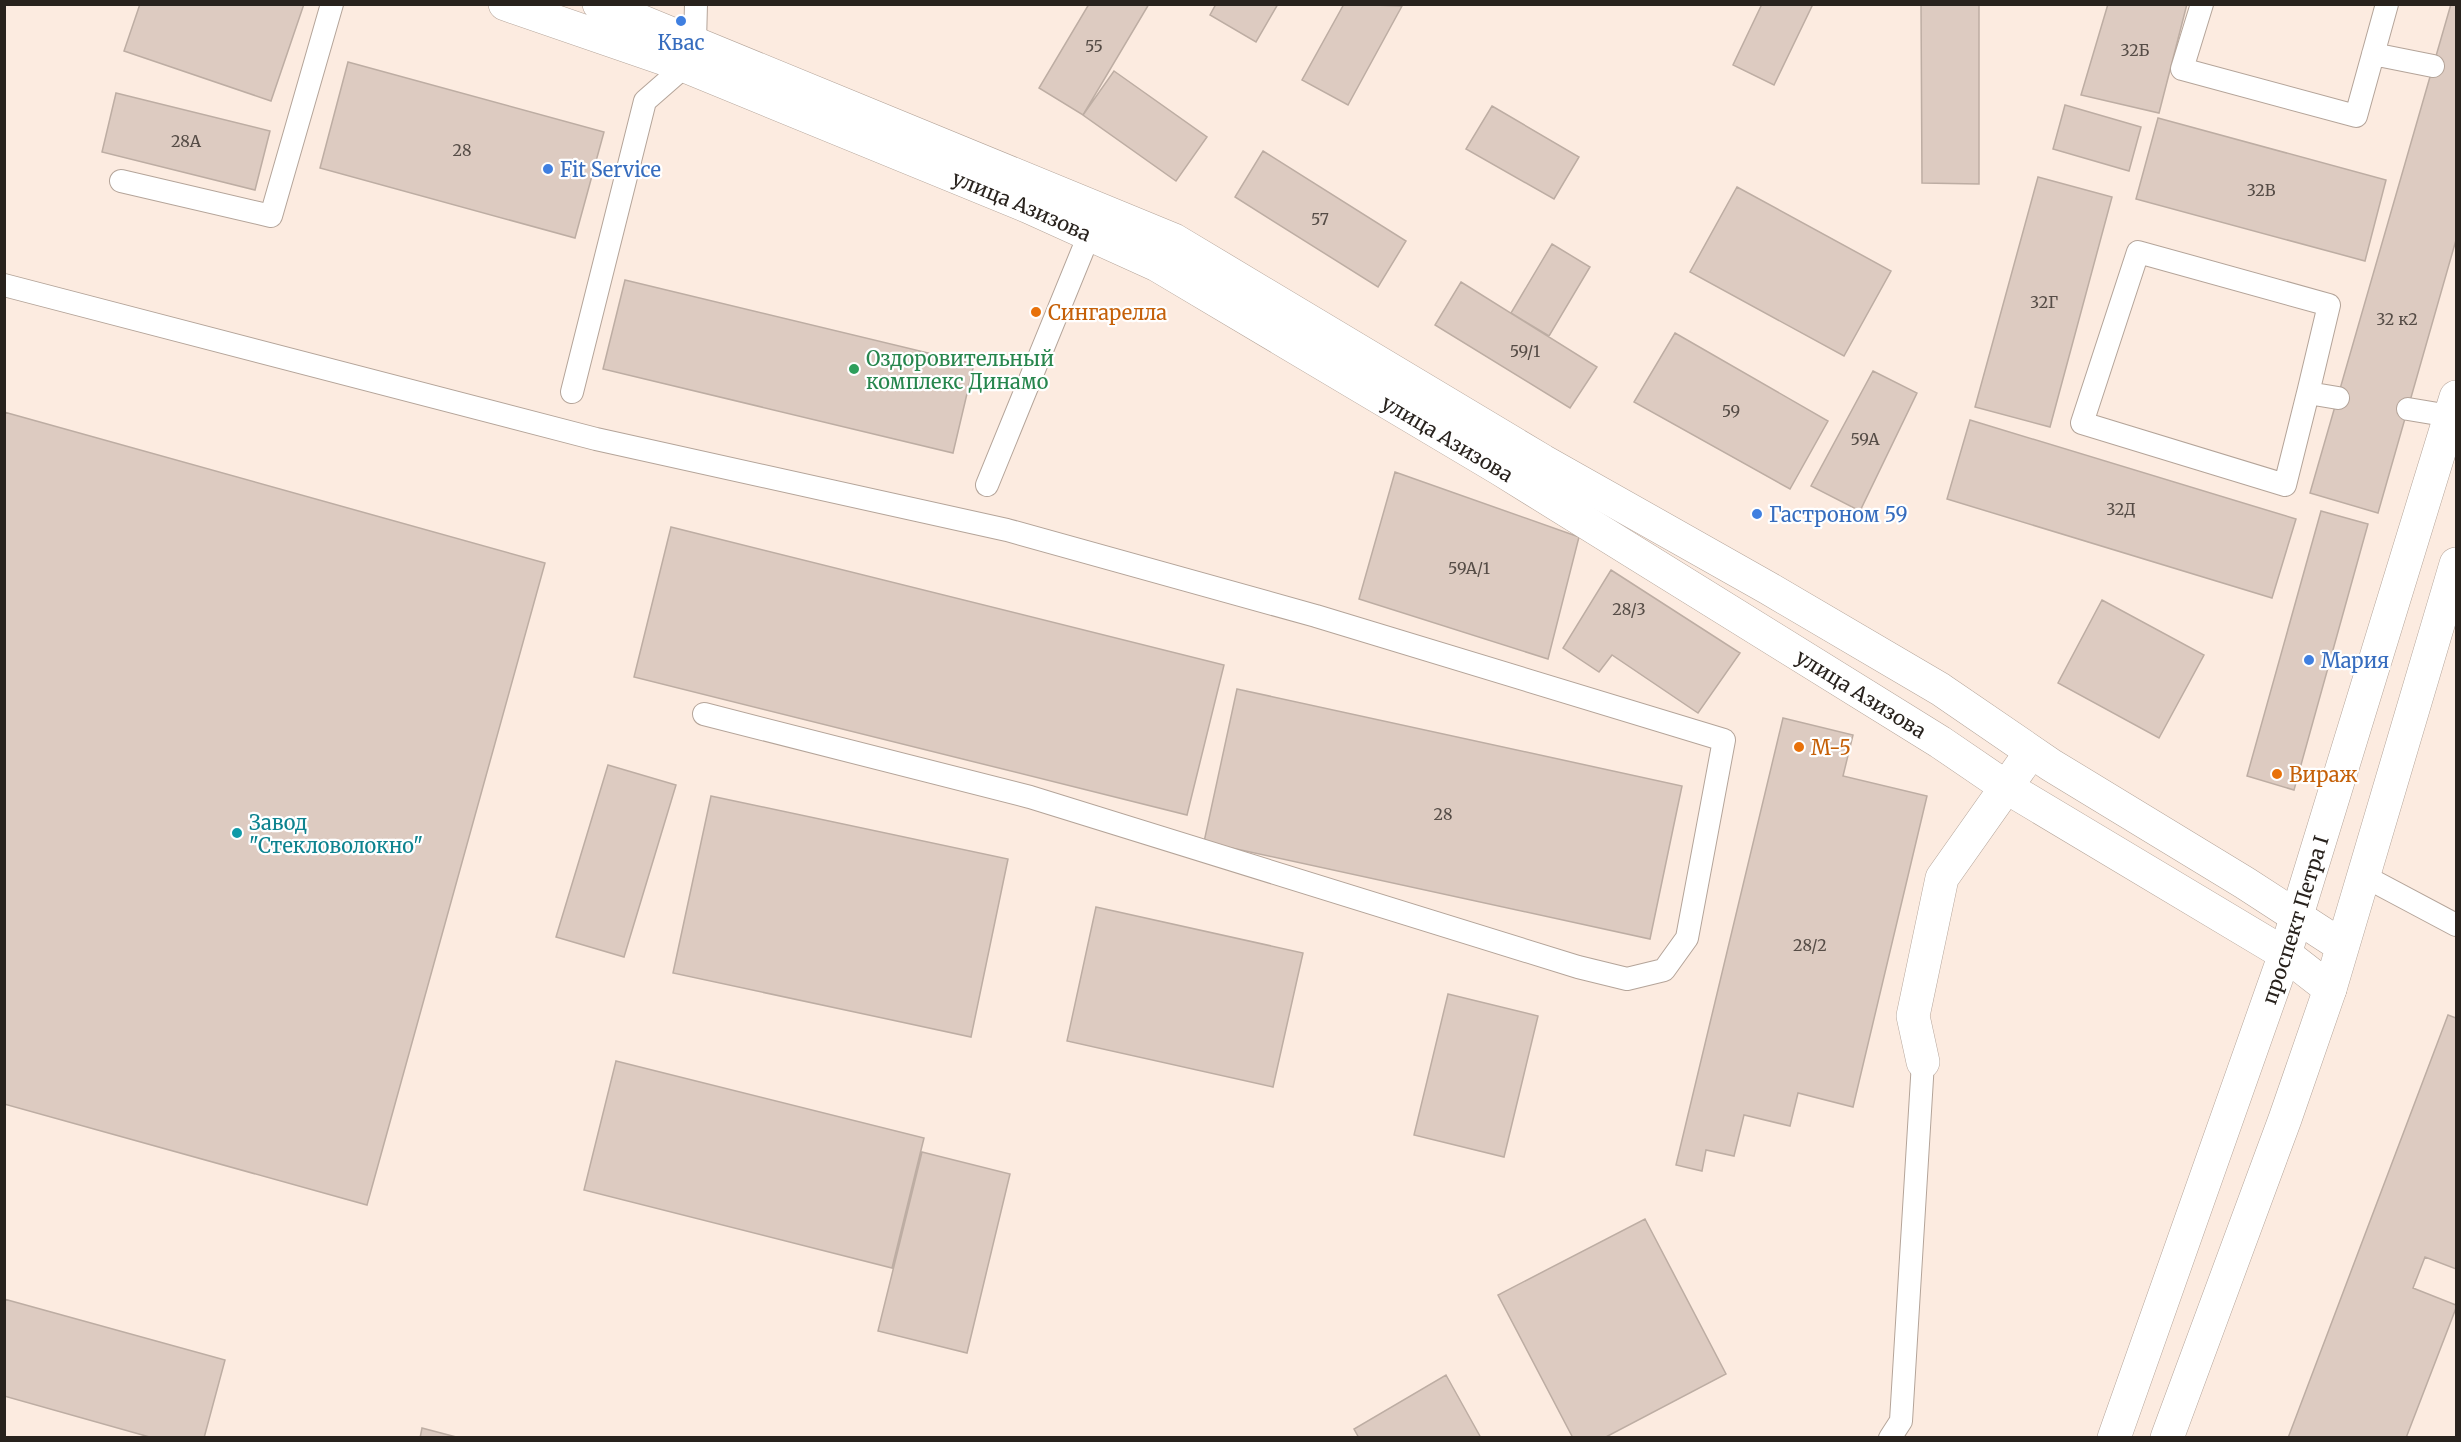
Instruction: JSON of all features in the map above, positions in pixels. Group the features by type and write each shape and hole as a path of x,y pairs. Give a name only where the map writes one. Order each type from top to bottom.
{"main road":[{"name":"улица Азизова","path":"505,4 690,54 1174,240 1543,461 1768,588 1940,689 2031,752 2342,946"},
{"name":"улица Азизова","path":"599,4 690,54 1157,265 1500,469 1940,742 2006,787 2284,954 2330,988"},
{"name":"проспект Петра I","path":"2114,1437 2284,954 2453,406"},
{"path":"2167,1437 2285,1119 2330,988 2457,564"},
{"path":"1923,1062 1913,1016 1942,878 2031,752"}],"lane":[{"path":"121,181 271,216 332,4"},
{"path":"572,392 645,101 690,54 696,4"},
{"path":"2202,4 2182,69 2356,117 2387,4"},
{"path":"2373,54 2433,66"},
{"path":"987,485 1089,235"},
{"path":"2138,252 2329,305 2308,393 2285,485 2082,423 2138,252"},
{"path":"4,285 596,439 1007,530 1316,616 1724,740 1687,938 1664,970 1627,979 1578,967 1030,797 704,714"},
{"path":"2308,393 2338,398"},
{"path":"2408,409 2453,406"},
{"path":"2362,875 2457,926"},
{"path":"1890,1437 1901,1421 1923,1062"}],"building":[{"path":"140,4 304,4 271,101 124,51"},
{"path":"1089,4 1149,4 1083,115 1039,88"},
{"path":"1216,4 1278,4 1256,42 1210,15"},
{"path":"1344,4 1402,6 1348,105 1302,80"},
{"path":"1762,4 1813,4 1774,85 1733,65"},
{"path":"1921,4 1979,4 1979,184 1922,183"},
{"path":"2108,4 2187,4 2159,113 2081,95"},
{"path":"2451,4 2456,4 2456,240 2378,513 2310,493"},
{"path":"348,62 604,132 575,238 320,168"},
{"path":"1114,71 1207,137 1176,181 1083,115"},
{"path":"116,93 270,131 255,190 102,152"},
{"path":"2065,105 2141,127 2129,171 2053,149"},
{"path":"1492,106 1579,157 1554,199 1466,149"},
{"path":"2158,118 2386,180 2365,261 2136,199"},
{"path":"1263,151 1406,241 1378,287 1235,197"},
{"path":"2038,177 2112,197 2050,427 1975,407"},
{"path":"1737,187 1891,271 1844,356 1690,272"},
{"path":"1552,244 1590,267 1549,336 1511,313"},
{"path":"625,280 974,364 953,453 603,369"},
{"path":"1461,282 1597,367 1570,408 1435,325"},
{"path":"1675,333 1828,421 1790,489 1634,402"},
{"path":"1873,371 1917,393 1860,511 1811,486"},
{"name":"Завод \"Стекловолокно\"","path":"4,412 545,563 367,1205 4,1104"},
{"path":"1970,420 2296,519 2272,598 1947,499"},
{"path":"1395,472 1579,537 1548,659 1359,599"},
{"path":"2321,511 2368,524 2294,790 2247,776"},
{"path":"671,527 1224,665 1187,815 634,677"},
{"path":"1611,570 1740,653 1698,713 1612,655 1599,672 1563,648"},
{"path":"2102,600 2204,655 2159,738 2058,683"},
{"path":"1237,689 1682,786 1650,939 1204,842"},
{"path":"1783,718 1853,735 1843,776 1927,796 1853,1107 1798,1093 1790,1126 1744,1115 1734,1156 1706,1150 1702,1171 1676,1165"},
{"path":"608,765 676,785 624,957 556,937"},
{"path":"711,796 1008,859 971,1037 673,973"},
{"path":"1096,907 1303,953 1273,1087 1067,1041"},
{"path":"1448,994 1538,1016 1504,1157 1414,1135"},
{"path":"2448,1015 2456,1018 2456,1269 2425,1257 2413,1288 2456,1305 2456,1308 2406,1438 2288,1438"},
{"path":"616,1061 924,1138 892,1268 584,1190"},
{"path":"922,1152 1010,1174 967,1353 878,1331"},
{"path":"1645,1219 1726,1374 1604,1438 1573,1438 1498,1295"},
{"path":"4,1299 225,1360 204,1438 153,1438 4,1396"},
{"path":"1446,1375 1481,1438 1359,1438 1354,1429"},
{"path":"422,1428 460,1438 420,1438"}],"place":[{"name":"Квас","path":"681,21"},
{"name":"Fit Service","path":"548,169"},
{"name":"Сингарелла","path":"1036,312"},
{"name":"Оздоровительный комплекс Динамо","path":"854,369"},
{"name":"Гастроном 59","path":"1757,514"},
{"name":"Мария","path":"2309,660"},
{"name":"М-5","path":"1799,747"},
{"name":"Вираж","path":"2277,774"},
{"name":"Завод \"Стекловолокно\"","path":"237,833"}]}
